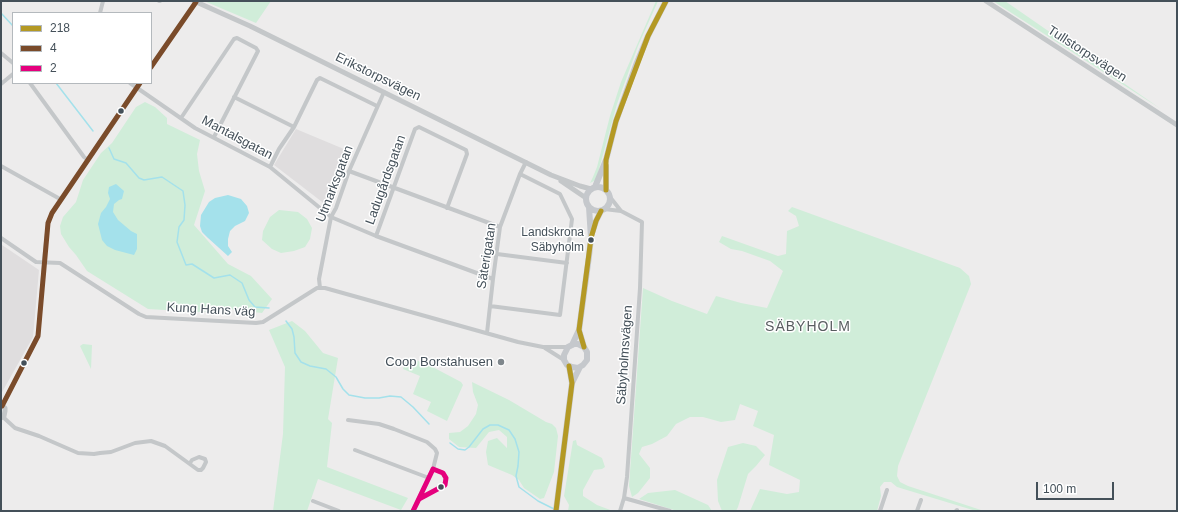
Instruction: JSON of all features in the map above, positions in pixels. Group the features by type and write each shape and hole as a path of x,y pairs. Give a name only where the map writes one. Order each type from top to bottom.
{"main road":[{"path":"591,238 589,228 589,207 586,198 587,193 593,188 606,160 616,121 627,90 648,36 666,1"},
{"path":"556,511 572,383 569,366 564,360 564,353 570,346 579,330 591,238 596,220 608,205 610,198 606,190 606,160"},
{"path":"593,188 601,187 606,190"},
{"path":"589,207 594,210 603,210"},
{"path":"569,366 574,368 580,367 585,364 588,358 579,330"},
{"path":"570,346 578,344 584,347"},
{"path":"572,383 580,367"}],"street":[{"path":"100,12 103,1"},
{"name":"Tullstorpsvägen","path":"986,1 1177,125"},
{"path":"152,66 195,2"},
{"name":"Erikstorpsvägen","path":"195,2 250,26 552,175 580,186 593,188"},
{"path":"181,118 234,39 237,38 256,48 258,51 214,137"},
{"path":"1,53 12,61"},
{"path":"1,84 12,75"},
{"path":"270,167 279,149 294,127 317,80 320,78 377,106"},
{"path":"31,84 84,157 88,160"},
{"name":"Mantalsgatan","path":"131,84 195,128 270,167 330,217 376,236 493,279"},
{"path":"139,84 60,200 50,218 37,339 2,406 6,411 2,417 15,428 39,436 78,453 94,454 111,452 136,443 151,442 165,446 190,463"},
{"name":"Utmarksgatan","path":"320,288 319,279 330,217 336,208 349,170 384,92"},
{"path":"234,97 294,127"},
{"name":"Ladugårdsgatan","path":"376,236 415,128 419,127 466,150 468,154 447,208"},
{"name":"Säterigatan","path":"487,333 500,227 526,162"},
{"path":"1,166 60,200"},
{"path":"349,170 500,227"},
{"path":"490,306 560,315 573,223 560,194 520,174"},
{"name":"Erikstorpsvägen","path":"552,175 586,198"},
{"name":"Säbyholmsvägen","path":"610,198 622,211 642,222 640,288 627,477 624,498 620,511"},
{"name":"Säbyholmsvägen","path":"603,210 622,211"},
{"name":"Kung Hans väg","path":"1,238 36,262 60,263 146,317 256,323 263,322 317,288 320,288"},
{"path":"496,254 567,263"},
{"path":"320,288 325,288 543,347 570,346"},
{"path":"543,347 564,360"},
{"path":"348,420 378,424 394,429 427,442 434,449 437,454 433,469 412,511"},
{"path":"355,450 429,478"},
{"path":"419,499 445,485 446,480 444,475 433,469"},
{"path":"880,511 887,490"},
{"path":"624,498 670,511"},
{"path":"917,511 921,500"},
{"path":"313,501 339,511"}],"shaded area":[{"path":"296,129 351,152 330,208 274,165"},
{"path":"2,245 39,270 33,337 1,394 1,246"}],"green space":[{"path":"204,1 271,1 256,23"},
{"path":"656,1 658,1 638,46 617,104 596,180 590,183 597,167 610,116 621,82"},
{"path":"993,1 1005,1 1161,109"},
{"path":"145,102 155,107 167,118 167,124 200,140 197,154 199,171 205,191 194,225 228,264 251,276 272,299 262,313 213,307 211,311 199,312 148,309 87,271 61,234 60,226 63,217 76,202 83,180 101,153 112,143 136,107"},
{"path":"792,207 960,268 969,276 971,284 898,466 897,476 900,482 908,486 984,511 976,511 897,487 891,482 884,482 880,487 881,496 877,511 750,511 760,489 787,494 799,492 800,480 769,465 774,435 753,426 758,411 740,404 735,420 721,422 703,417 690,417 676,424 667,436 652,444 642,447 639,454 650,468 650,478 638,493 632,497 629,486 643,288 707,314 716,296 767,308 783,271 770,261 742,251 731,249 719,242 722,236 778,256 786,254 787,231 799,226 796,216 788,211"},
{"path":"279,210 298,212 307,219 312,228 310,239 305,247 294,251 281,253 272,249 262,240 263,231 270,217"},
{"path":"292,321 305,331 323,353 338,358 328,419 332,423 327,467 408,498 401,510 318,479 307,511 273,511 283,434 285,367 269,330"},
{"path":"83,344 92,345 91,369 80,346"},
{"path":"407,358 425,363 461,382 463,385 447,421 427,411 431,402 413,394 420,376 403,369"},
{"path":"472,382 509,400 552,424 556,428 558,436 554,472 544,498 540,499 524,488 519,480 512,475 488,465 486,452 488,441 497,438 507,448 507,437 499,430 489,432 476,448 459,447 449,439 449,433 460,432 468,426 476,414 478,405 473,392"},
{"path":"576,440 577,445 602,458 605,467 594,470 583,490 583,496 597,505 613,511 568,511 569,505 564,496 573,441"},
{"path":"743,443 756,446 765,455 748,474 736,511 722,511 718,501 717,480 728,447"},
{"path":"675,490 708,505 712,511 677,511 639,499 648,493"}],"water":[{"path":"116,184 124,191 122,199 114,204 113,212 118,220 137,234 137,249 134,255 115,250 107,246 102,240 98,224 101,213 110,199 108,193 109,187"},
{"path":"228,195 241,199 247,206 249,213 245,221 235,226 230,231 228,246 232,252 228,256 202,232 200,226 201,215 209,202 215,198"}],"waterway":[{"path":"1,13 12,25"},
{"path":"57,84 93,131"},
{"path":"109,148 114,159 126,163 139,178 144,180 162,177 183,191 185,205 184,220 179,227 177,242 186,265 192,264 214,278 230,275 242,283 249,300 255,307 269,308"},
{"path":"286,321 292,329 295,353 301,362 310,366 326,369 336,377 343,389 349,395 365,398 390,396 401,397 429,424"},
{"path":"450,443 458,449 465,450 483,429 490,425 498,425 509,430 515,439 519,452 516,476 519,487 538,501 554,509"}],"transit line":[{"name":"218","path":"606,190 606,160 616,121 648,36 666,1"},
{"name":"4","path":"152,66 196,2"},
{"name":"4","path":"2,406 38,336 48,223 52,213 139,84"},
{"name":"218","path":"584,347 579,330 591,238 596,221 601,211"},
{"name":"218","path":"556,511 572,383 569,366"},
{"name":"2","path":"433,469 443,473 446,478 445,485 419,499 413,511 433,469"}],"place":[{"name":"Landskrona Säbyholm","path":"591,240"},
{"name":"Coop Borstahusen","path":"501,362"}],"district":[{"name":"SÄBYHOLM","path":"808,327"}]}
